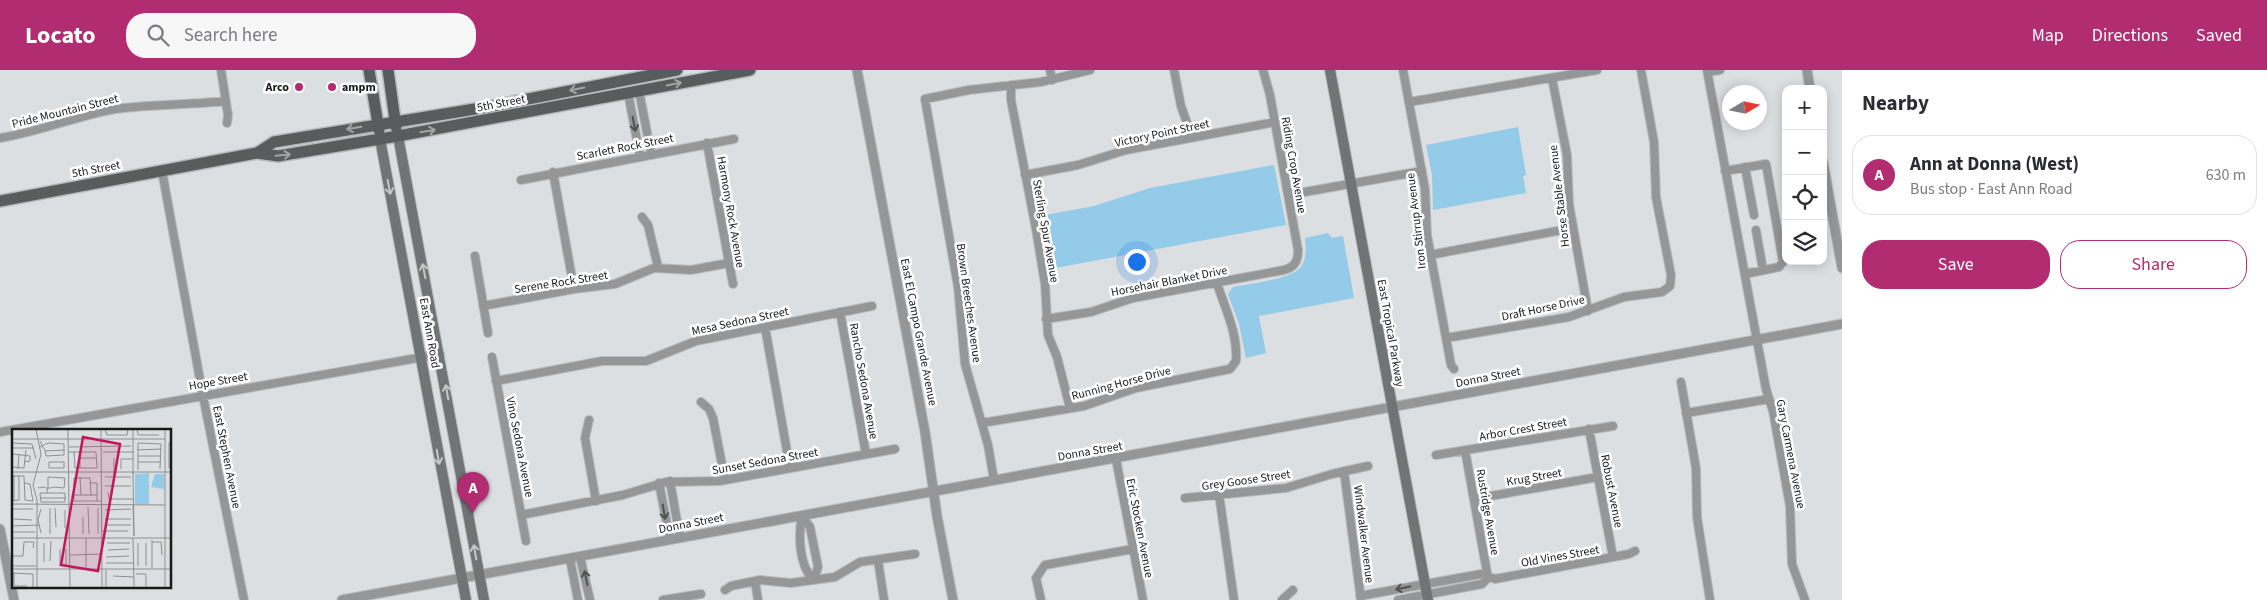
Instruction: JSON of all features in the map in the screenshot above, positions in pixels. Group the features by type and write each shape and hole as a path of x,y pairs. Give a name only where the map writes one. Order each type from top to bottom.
{"main road":[{"name":"East Ann Road","path":"370,70 377,124 466,600"},
{"name":"East Ann Road","path":"388,70 395,121 440,354 484,600"},
{"name":"5th Street","path":"257,153 274,142 494,106 627,75 675,70"},
{"path":"634,92 637,86 675,70"},
{"name":"5th Street","path":"0,201 257,153 278,156 380,140 750,70"},
{"name":"East Tropical Parkway","path":"1330,70 1426,593"},
{"path":"583,102 620,86 627,75"}],"street":[{"path":"221,70 226,101 227,124"},
{"name":"East El Campo Grande Avenue","path":"857,70 923,422 953,600"},
{"path":"1050,70 1052,80"},
{"path":"1011,85 1052,80 1090,70"},
{"path":"1174,70 1181,106 1192,137"},
{"name":"Riding Crop Avenue","path":"1263,70 1275,122 1298,250 1296,264"},
{"name":"Iron Stirrup Avenue","path":"1403,70 1425,189 1425,224 1430,255 1451,365 1454,369"},
{"path":"1409,102 1468,90 1597,70"},
{"name":"Draft Horse Drive","path":"1446,338 1568,317 1624,298 1662,292 1670,286 1672,275 1656,197 1654,142 1641,70"},
{"path":"1708,71 1720,70"},
{"path":"1807,70 1809,85"},
{"name":"Gary Carmena Avenue","path":"1708,71 1744,274 1790,506 1792,564 1805,600"},
{"name":"Horse Stable Avenue","path":"1552,78 1567,155 1568,204 1588,311"},
{"name":"Brown Breeches Avenue","path":"994,480 982,423 964,358 958,287 924,98 1011,85"},
{"name":"Sterling Spur Avenue","path":"1011,85 1011,100 1045,284 1048,335 1057,357 1070,408"},
{"path":"634,92 651,154"},
{"path":"634,92 640,156"},
{"name":"Pride Mountain Street","path":"0,138 34,131 90,114 115,109 226,101"},
{"name":"Victory Point Street","path":"1025,176 1078,165 1126,150 1275,122"},
{"name":"Scarlett Rock Street","path":"521,180 554,172 734,139"},
{"name":"Harmony Rock Avenue","path":"707,143 733,284"},
{"path":"1725,171 1766,164 1783,255 1783,262 1778,267 1744,274"},
{"path":"1745,167 1754,215"},
{"name":"East Stephen Avenue","path":"162,171 203,396 244,600"},
{"path":"1288,195 1422,171"},
{"path":"554,172 574,289"},
{"path":"1825,175 1842,268"},
{"path":"642,217 648,225 658,267"},
{"path":"1430,255 1572,228"},
{"path":"1756,230 1763,270"},
{"path":"475,256 488,334"},
{"name":"Serene Rock Street","path":"483,306 574,289 615,284 647,269 658,267 691,270 729,263"},
{"name":"Horsehair Blanket Drive","path":"1046,319 1091,312 1133,298 1284,270 1296,264"},
{"name":"Running Horse Drive","path":"982,423 1098,402 1150,385 1224,371 1233,365 1237,354 1233,329 1217,283"},
{"name":"Mesa Sedona Street","path":"496,382 602,361 646,361 688,343 872,306"},
{"name":"Rancho Sedona Avenue","path":"840,312 866,454"},
{"name":"Donna Street","path":"342,600 994,480 1116,460 1842,324"},
{"path":"764,327 790,468"},
{"name":"Hope Street","path":"17,429 440,354"},
{"name":"Vino Sedona Avenue","path":"492,357 526,540"},
{"path":"1681,382 1696,468 1697,516 1710,600"},
{"path":"1686,413 1769,399"},
{"path":"701,402 709,409 713,418 724,480"},
{"path":"589,420 585,438 596,501"},
{"name":"Arbor Crest Street","path":"1436,455 1613,426"},
{"name":"Robust Avenue","path":"1589,429 1613,557"},
{"name":"Sunset Sedona Street","path":"521,515 623,495 670,481 711,482 895,449"},
{"name":"Rustridge Avenue","path":"1465,450 1488,578"},
{"name":"Eric Stocken Avenue","path":"1116,460 1143,600"},
{"name":"Grey Goose Street","path":"1185,498 1286,488 1368,466"},
{"name":"Windwalker Avenue","path":"1344,471 1360,598"},
{"name":"Krug Street","path":"1474,499 1598,477"},
{"path":"670,481 680,538"},
{"path":"659,483 670,540"},
{"path":"1218,494 1234,600"},
{"path":"802,516 799,530 806,573 814,580"},
{"path":"802,516 810,527 818,567 814,580"},
{"path":"0,529 14,600"},
{"path":"1041,600 1036,578 1038,572 1045,565 1133,549"},
{"name":"Old Vines Street","path":"1360,598 1426,593 1482,584 1488,578 1495,579 1613,557 1635,551"},
{"path":"725,590 731,586 755,581 791,583 835,577 860,562 915,554"},
{"path":"580,557 590,600"},
{"path":"570,559 578,600"},
{"path":"878,560 884,600"},
{"path":"755,581 758,600"},
{"path":"1282,600 1293,590"},
{"name":"Old Vines Street","path":"1398,600 1426,593"},
{"path":"668,600 700,594"}],"shaded area":[{"path":"1518,127 1526,175 1523,176 1526,193 1433,210 1432,175 1426,145"},
{"path":"1274,165 1286,225 1050,269 1040,216 1094,206 1150,188"},
{"path":"1328,233 1332,238 1343,236 1354,298 1259,316 1266,353 1246,358 1239,324 1228,294 1233,287 1281,277 1298,270 1305,258 1305,238"}],"place":[{"name":"Arco","path":"299,87"},
{"name":"ampm","path":"332,87"},
{"name":"Ann at Donna (West)","path":"473,513"}]}
